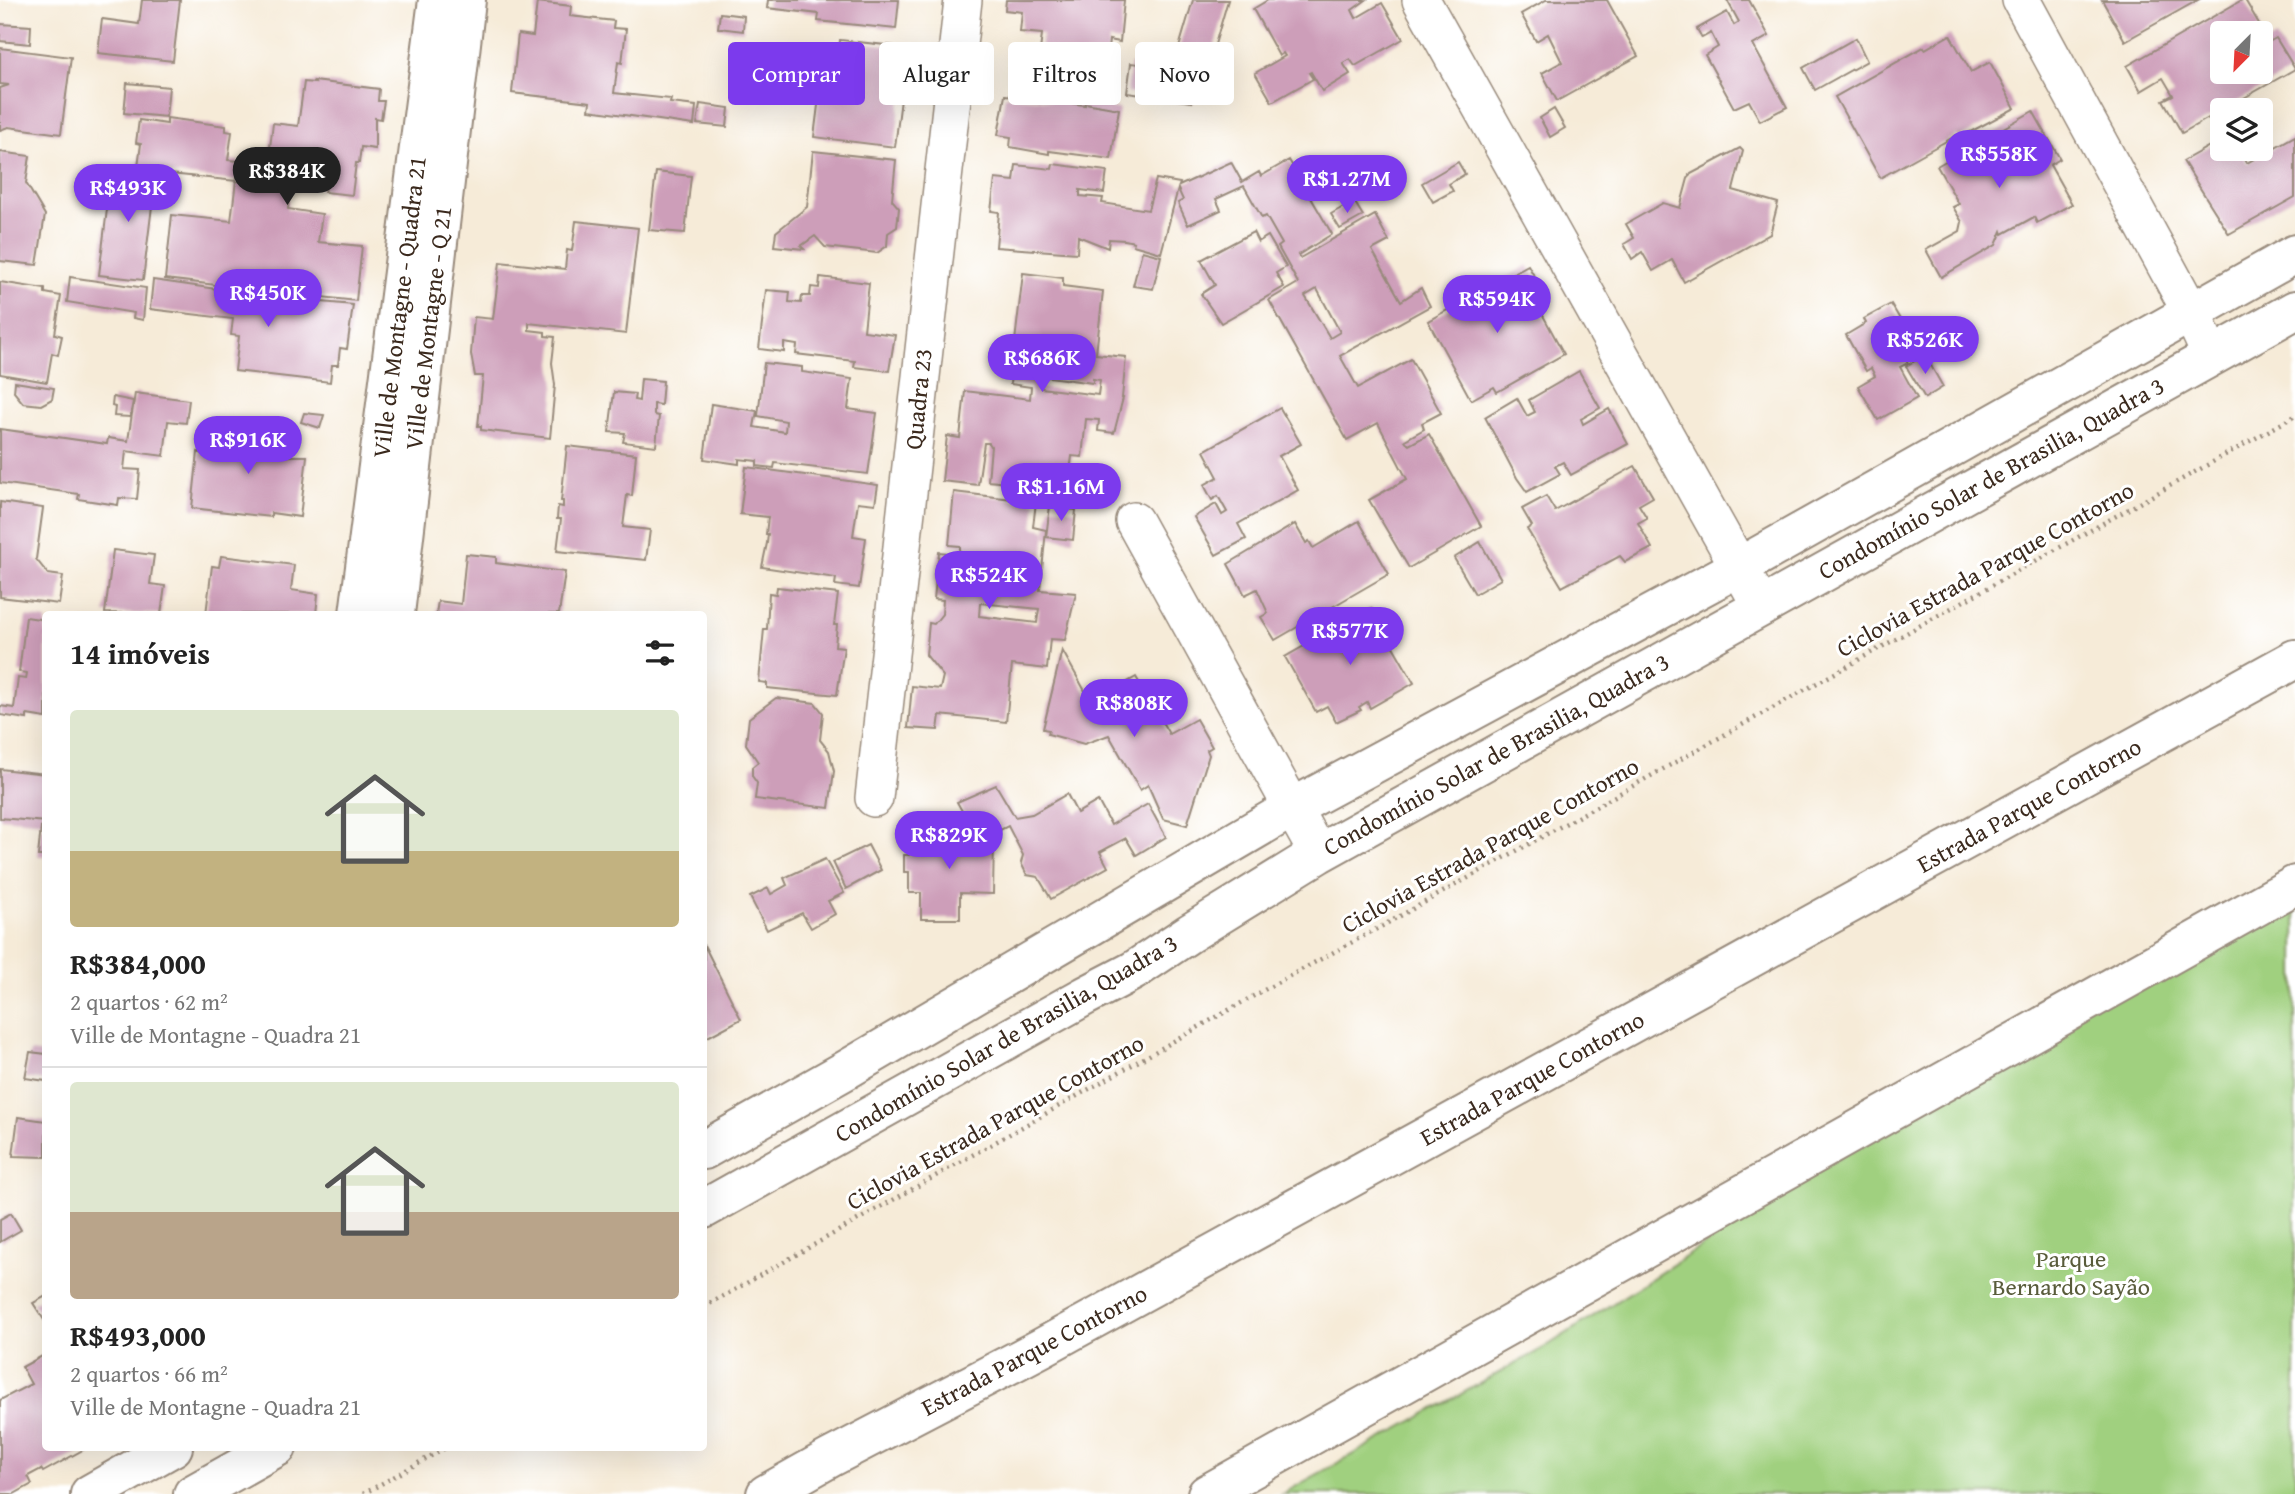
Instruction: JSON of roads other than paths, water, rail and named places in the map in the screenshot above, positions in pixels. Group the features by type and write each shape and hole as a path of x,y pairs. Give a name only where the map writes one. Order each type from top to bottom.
{"street":[{"name":"Ville de Montagne - Quadra 21","path":"359,611 439,0"},
{"name":"Ville de Montagne - Q 21","path":"395,611 466,0"},
{"name":"Quadra 23","path":"874,798 963,0"},
{"path":"1421,0 1741,566 1761,606"},
{"path":"2021,0 2191,312 2211,356"},
{"name":"Condomínio Solar de Brasilia, Quadra 3","path":"707,1148 846,1070 1292,808 1741,566 2295,254"},
{"name":"Condomínio Solar de Brasilia, Quadra 3","path":"707,1206 1133,971 1318,854 2295,310"},
{"path":"1134,521 1318,854"},
{"name":"Estrada Parque Contorno","path":"766,1494 1041,1348 2295,659"},
{"path":"1207,1494 2295,886"},
{"path":"90,1494 166,1451"},
{"path":"193,1494 270,1451"}],"park label":[{"name":"Parque Bernardo Sayão","path":"2071,1272"}]}
